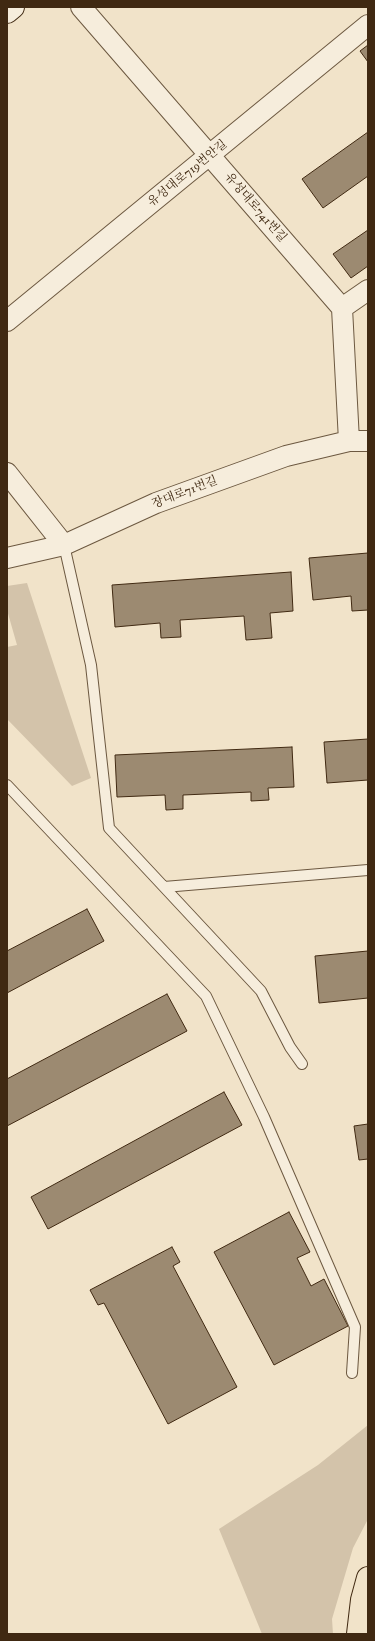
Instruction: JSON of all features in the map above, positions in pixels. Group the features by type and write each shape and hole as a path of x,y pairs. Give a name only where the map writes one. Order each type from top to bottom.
{"highway":[{"path":"358,1634 362,1600 368,1578"}],"main road":[{"path":"7,12 13,7"}],"street":[{"name":"유성대로741번길","path":"81,7 342,308"},
{"name":"유성대로719번안길","path":"7,321 368,26"},
{"path":"359,441 342,308 368,290"},
{"name":"장대로71번길","path":"7,558 64,545 156,503 286,456 359,441"},
{"path":"7,473 64,545"}],"lane":[{"path":"64,545 91,665 109,828 261,991 290,1047 302,1064"},
{"path":"7,786 206,996 264,1117 355,1327 352,1373"},
{"path":"164,887 368,870"}],"shaded area":[{"path":"27,583 91,778 72,786 7,719 7,647 17,645 7,610 7,586"},
{"path":"368,1425 368,1519 353,1548 332,1619 333,1634 262,1634 219,1529 318,1465"}],"building":[{"path":"368,45 368,62 360,51"},
{"path":"368,132 368,176 323,208 302,179"},
{"path":"368,230 368,266 351,278 333,254"},
{"path":"368,553 368,610 352,611 351,596 313,600 309,558"},
{"path":"291,572 293,611 270,613 272,638 246,640 244,616 180,620 181,637 161,638 160,623 115,627 112,585"},
{"path":"368,739 368,780 327,783 324,742"},
{"path":"292,747 294,787 268,788 269,800 251,801 251,792 183,795 183,809 166,810 165,795 117,797 115,755"},
{"path":"87,909 104,941 7,993 7,951"},
{"path":"368,951 368,998 319,1003 315,956"},
{"path":"167,994 187,1031 7,1126 7,1079"},
{"path":"224,1092 242,1125 48,1229 31,1197"},
{"path":"368,1124 368,1159 359,1160 354,1126"},
{"path":"289,1212 310,1252 297,1258 311,1286 324,1279 348,1326 274,1365 214,1252"},
{"path":"172,1247 180,1262 173,1266 237,1387 168,1424 104,1303 98,1305 90,1290"}]}
